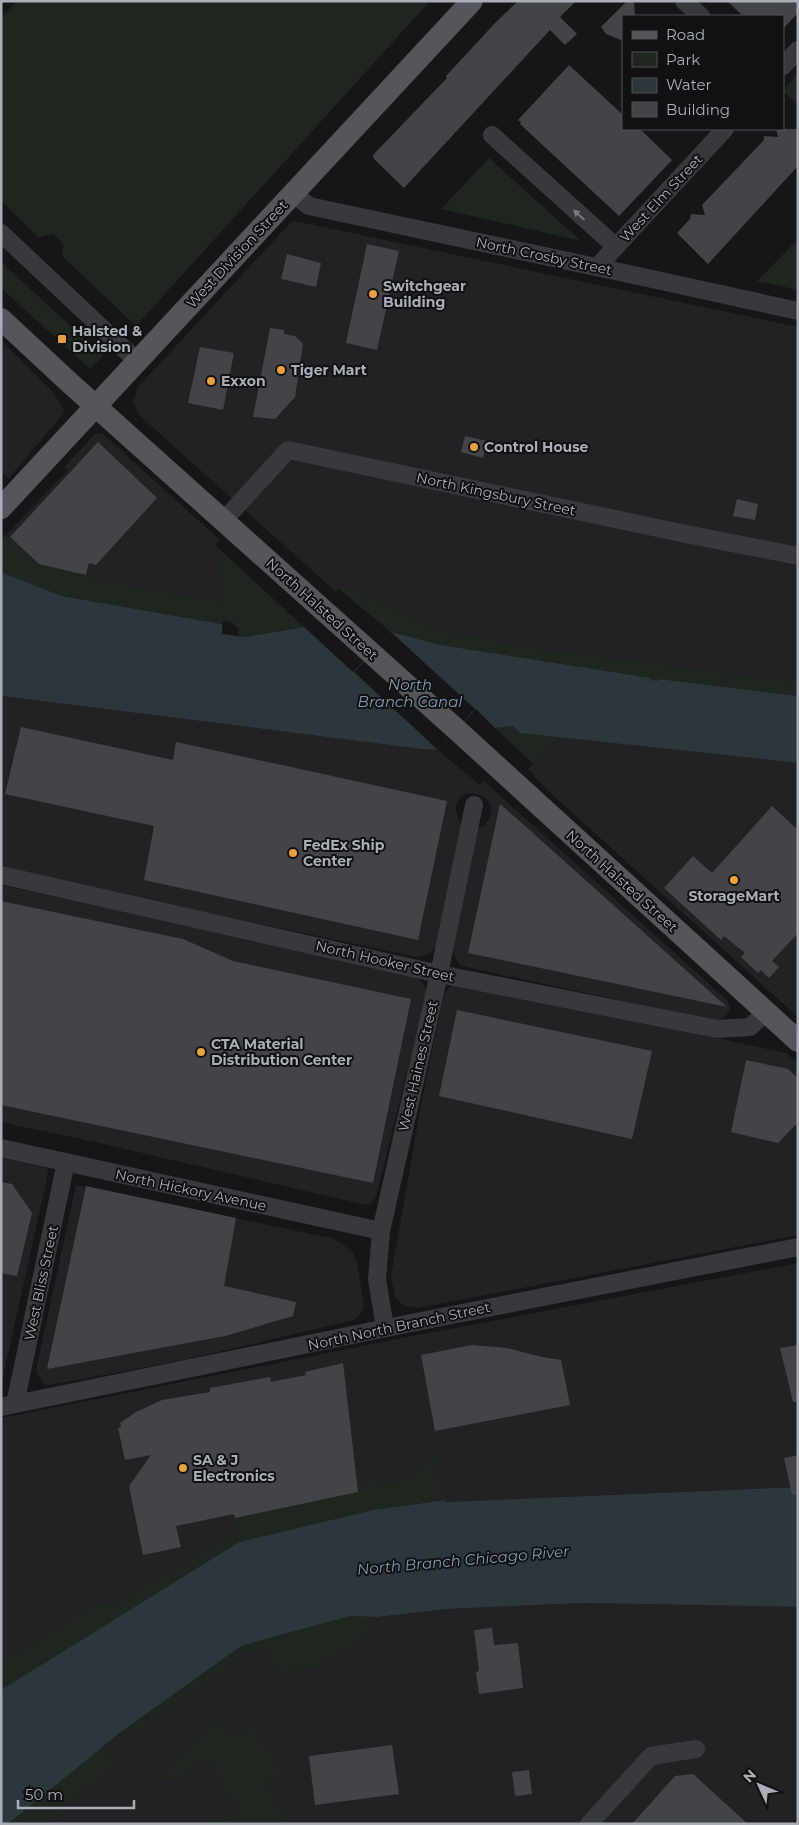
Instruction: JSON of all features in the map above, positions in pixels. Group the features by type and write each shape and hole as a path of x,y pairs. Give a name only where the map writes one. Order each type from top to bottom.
{"main road":[{"name":"West Division Street","path":"1,508 472,1"},
{"name":"North Halsted Street","path":"1,319 457,730 798,1041"}],"street":[{"path":"684,1 700,15"},
{"path":"784,65 798,50"},
{"name":"West Elm Street","path":"597,267 724,130"},
{"path":"492,136 616,247"},
{"name":"North Crosby Street","path":"293,194 309,206 798,312"},
{"path":"1,232 138,361"},
{"name":"North Kingsbury Street","path":"223,520 288,450 798,556"},
{"name":"West Haines Street","path":"385,1328 377,1279 381,1231 440,974 474,805"},
{"name":"North Hooker Street","path":"1,874 440,974 717,1029 750,1027 766,1012"},
{"name":"North Hickory Avenue","path":"1,1148 381,1231"},
{"name":"West Bliss Street","path":"5,1406 66,1162"},
{"name":"North North Branch Street","path":"5,1406 86,1391 385,1328 798,1247"},
{"path":"589,1824 651,1756 696,1748"}],"shaded area":[{"path":"295,221 798,327 798,696 391,632 339,589 336,592 140,416 133,402 138,387 291,222"},
{"path":"1,340 52,391 64,410 63,414 9,478 1,473"},
{"path":"95,434 103,434 220,540 215,546 218,554 224,602 222,624 1,572 1,540 68,470 64,467"},
{"path":"1,696 438,750 480,785 484,781 727,1000 730,1008 729,1012 724,1018 715,1021 462,966 458,963 452,949 477,830 485,825 491,816 491,808 488,801 482,796 472,793 466,794 459,799 456,805 456,812 462,828 437,944 426,955 417,957 1,869"},
{"path":"560,737 798,763 798,1017 547,790 528,769"},
{"name":"CTA Material Distribution Center","path":"1,885 409,972 420,979 426,989 426,994 376,1197 372,1202 368,1205 362,1204 1,1122"},
{"path":"458,983 786,1053 798,1064 798,1235 418,1308 405,1306 399,1302 395,1297 391,1276 422,1099 444,994 451,986"},
{"path":"1,1157 43,1166 47,1169 48,1173 1,1386"},
{"path":"76,1185 331,1238 340,1242 353,1253 357,1262 364,1305 362,1312 354,1320 184,1360 49,1385 44,1384 36,1370"},
{"path":"798,1263 798,1487 445,1502 445,1500 373,1510 239,1542 1,1690 2,1418 413,1336"},
{"path":"583,1603 798,1607 798,1824 8,1824 121,1732 241,1646 351,1616 377,1617 448,1609"}],"green space":[{"path":"17,1 430,1 136,326 62,256 63,244 53,234 38,237 1,201 1,18"},
{"path":"798,72 798,105 784,90"},
{"path":"489,158 581,241 441,209"},
{"path":"797,240 798,290 757,281"},
{"path":"1,262 103,356 90,369 1,288"},
{"path":"7,535 39,564 120,584 224,602 218,554 215,545 304,627 245,637 238,636 239,629 231,622 223,620 222,624 62,596 1,572 1,540"},
{"path":"351,588 443,632 532,648 798,683 798,696 659,679 659,682 651,680 651,678 441,645 391,632 339,589"},
{"path":"513,726 520,733 560,737 533,764 495,728"},
{"path":"436,1456 442,1500 373,1510 239,1542 1,1690 1,1663 97,1603 109,1607 237,1532 235,1517 358,1492 372,1478 382,1484 413,1479 428,1457"},
{"path":"351,1616 377,1617 361,1642 330,1660 303,1670 277,1673 268,1648 245,1654 127,1738 121,1732 241,1646"},
{"path":"218,1717 233,1738 251,1725 283,1773 266,1785 289,1818 280,1824 212,1824 237,1810 208,1760 170,1782 164,1773"},
{"path":"103,1746 116,1761 52,1824 8,1824"}],"water":[{"name":"North Branch Canal","path":"1,572 62,596 222,624 222,634 245,637 304,627 353,672 391,632 441,645 651,678 651,680 658,681 659,679 798,696 798,763 520,733 513,726 495,728 476,709 438,750 1,696"},
{"name":"North Branch Chicago River","path":"798,1487 798,1607 583,1603 448,1609 377,1617 351,1616 306,1628 241,1646 121,1732 8,1824 1,1824 1,1690 239,1542 373,1510 445,1500 446,1502"}],"pier":[{"path":"391,632 475,709 438,750 354,672"}],"building":[{"path":"518,1 576,1 560,17 577,34 565,45 550,30 404,188 374,159 373,155 447,78 446,76 495,23"},
{"path":"627,1 634,1 635,15 622,15 622,41 606,34 601,27"},
{"path":"727,1 798,1 798,13 784,28 784,15 742,15"},
{"path":"569,65 622,114 622,130 641,130 672,160 619,216 520,124 521,122 518,120"},
{"path":"798,129 798,166 708,264 677,233 690,219 691,214 705,215 702,205 764,140 764,136 778,137 776,130"},
{"name":"Switchgear Building","path":"367,244 399,251 377,350 346,343"},
{"path":"287,254 321,263 316,287 281,279"},
{"name":"Tiger Mart","path":"270,328 284,330 284,334 295,336 303,344 295,397 275,419 253,417"},
{"name":"Exxon","path":"200,347 234,353 223,410 188,403"},
{"name":"Control House","path":"465,436 487,441 483,458 461,452"},
{"path":"98,442 157,498 96,565 89,563 86,575 39,564 10,537"},
{"path":"737,499 758,504 755,520 733,516"},
{"name":"FedEx Ship Center","path":"21,727 173,760 176,742 447,801 418,940 144,880 154,826 5,794"},
{"path":"500,804 515,817 727,1007 468,953"},
{"name":"StorageMart","path":"772,806 798,830 798,933 772,961 779,967 769,978 761,970 758,973 741,957 745,953 724,936 721,940 664,888 693,856 712,873"},
{"name":"CTA Material Distribution Center","path":"1,901 183,939 233,961 411,999 373,1183 1,1105"},
{"path":"457,1010 652,1051 632,1139 439,1096"},
{"path":"746,1060 788,1069 798,1078 798,1122 778,1143 731,1132"},
{"path":"1,1182 12,1184 32,1213 17,1276 1,1273"},
{"path":"86,1186 236,1218 224,1286 296,1302 293,1316 225,1336 47,1369"},
{"path":"472,1345 507,1348 561,1360 570,1405 435,1431 421,1355"},
{"path":"798,1345 798,1402 793,1402 780,1348"},
{"path":"343,1363 358,1492 235,1518 234,1514 176,1526 181,1547 143,1555 129,1486 151,1455 125,1460 118,1428 121,1427 120,1423 136,1412 162,1400 210,1392 210,1388 270,1377 271,1382 306,1375 305,1372"},
{"path":"798,1455 798,1494 792,1495 784,1458"},
{"path":"492,1628 494,1645 518,1643 523,1688 479,1694 476,1672 479,1671 474,1630"},
{"path":"392,1745 399,1794 315,1805 309,1756"},
{"path":"529,1770 532,1794 515,1796 512,1772"},
{"path":"693,1774 748,1824 632,1824 675,1776"}],"place":[{"name":"Switchgear Building","path":"373,294"},
{"name":"Halsted & Division","path":"62,339"},
{"name":"Tiger Mart","path":"281,370"},
{"name":"Exxon","path":"211,381"},
{"name":"Control House","path":"474,447"},
{"name":"FedEx Ship Center","path":"293,853"},
{"name":"StorageMart","path":"734,880"},
{"name":"CTA Material Distribution Center","path":"201,1052"},
{"name":"SA & J Electronics","path":"183,1468"}]}
